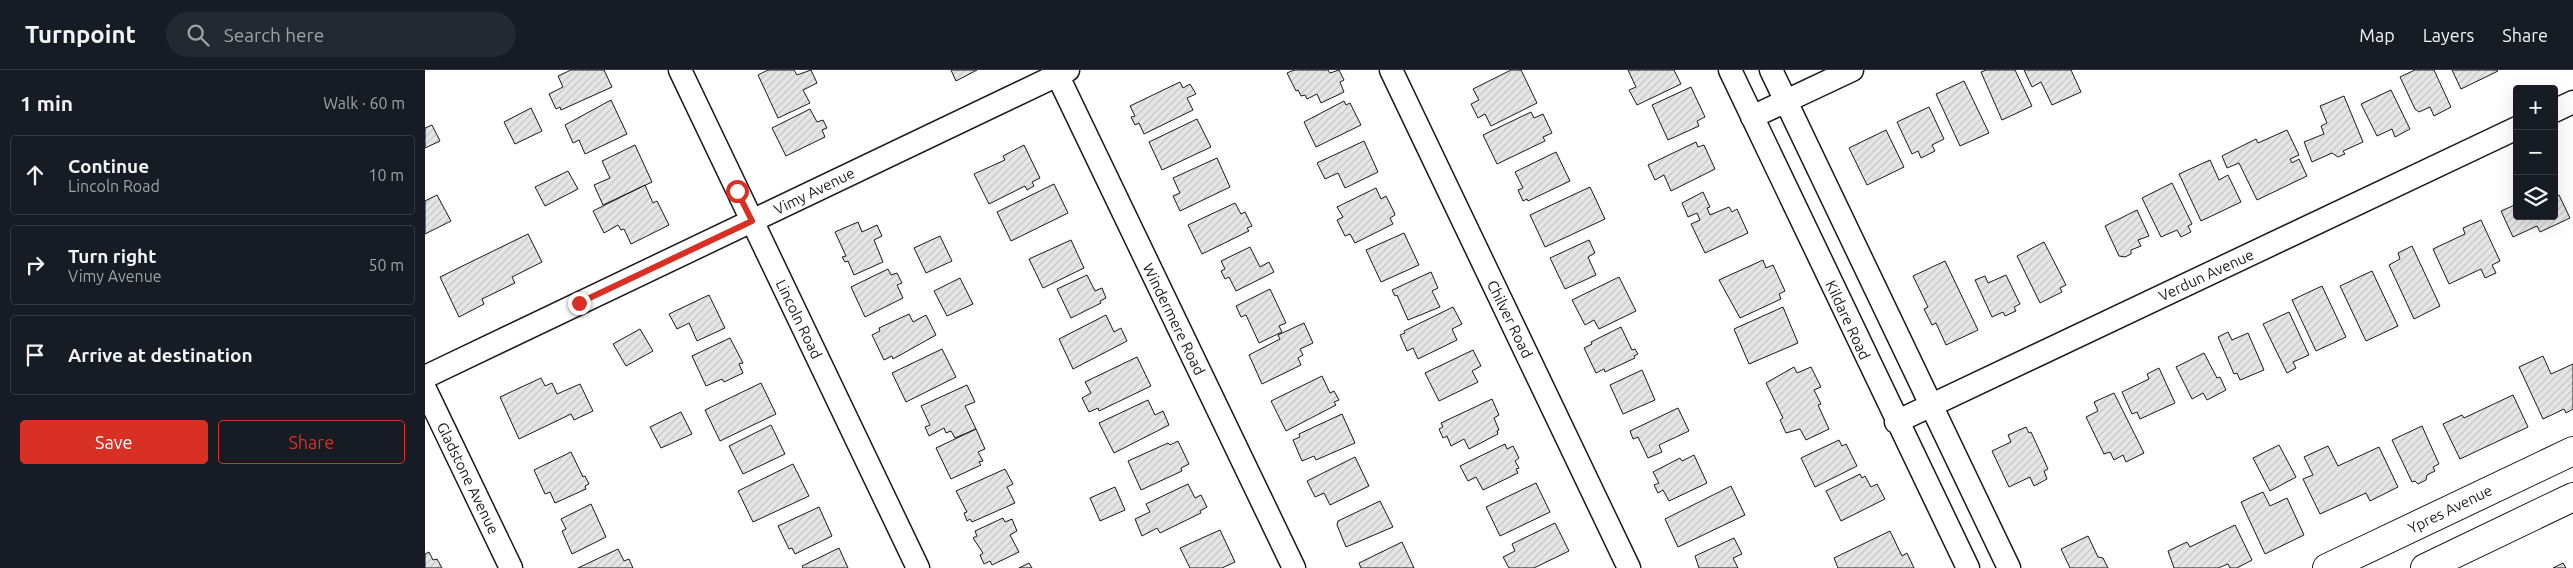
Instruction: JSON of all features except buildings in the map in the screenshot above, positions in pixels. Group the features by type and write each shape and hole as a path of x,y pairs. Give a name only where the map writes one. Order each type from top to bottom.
{"main road":[{"name":"Ypres Avenue","path":"2327,568 2573,451"},
{"path":"2425,568 2573,497"}],"street":[{"name":"Lincoln Road","path":"680,70 918,568"},
{"name":"Chilver Road","path":"1391,70 1629,568"},
{"name":"Kildare Road","path":"1729,70 1896,422 1968,568"},
{"path":"1771,70 2009,568"},
{"path":"1752,117 1852,70"},
{"name":"Vimy Avenue","path":"425,377 1060,72"},
{"name":"Windermere Road","path":"1060,72 1294,568"},
{"path":"2558,109 2573,102"},
{"name":"Verdun Avenue","path":"1896,422 2513,130"},
{"name":"Gladstone Avenue","path":"425,388 511,568"}],"route":[{"path":"579,303 752,221 737,191"}]}
